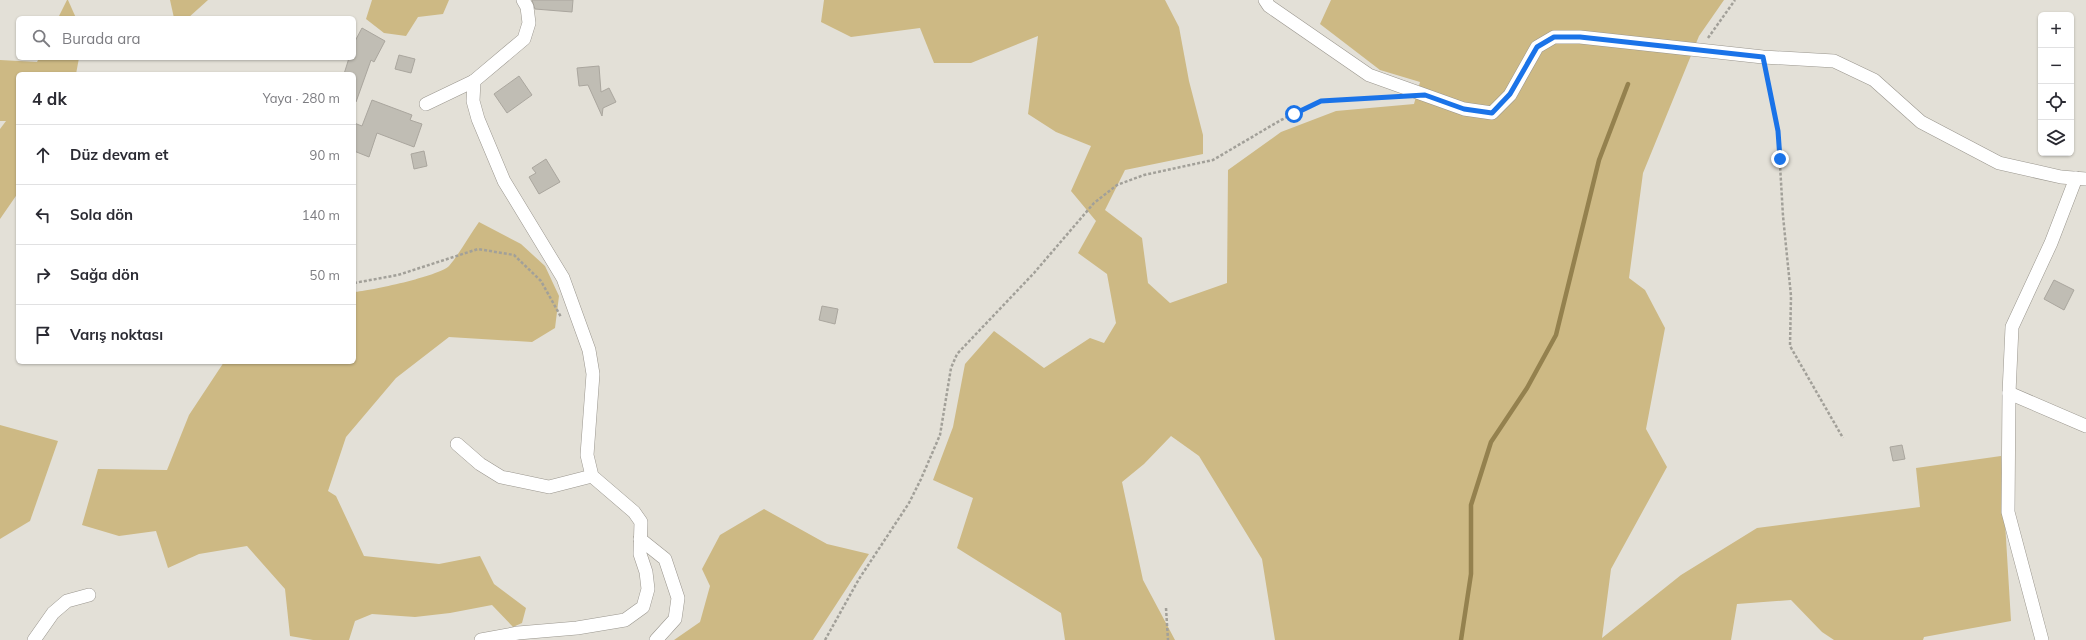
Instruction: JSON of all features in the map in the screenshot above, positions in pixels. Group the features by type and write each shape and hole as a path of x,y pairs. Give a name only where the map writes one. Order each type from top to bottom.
{"street":[{"path":"426,104 474,81 524,39 529,23 527,7 523,0"},
{"path":"1265,0 1269,6 1369,75 1464,109 1492,113 1510,94 1537,47 1554,37 1580,37 1763,57 1834,61 1874,80 1921,122 1999,163 2061,177 2081,179 2012,327 2008,393 2008,512 2042,640"},
{"path":"474,81 473,101 478,120 504,181 563,278 589,350 593,374 587,455 592,476 634,512 641,522 640,554 646,572 648,589 643,607 625,620 577,628 518,633 481,640"},
{"path":"2008,393 2086,426"},
{"path":"457,444 480,464 500,477 549,487 592,476"},
{"path":"640,538 665,559 678,598 675,619 656,640"},
{"path":"34,640 53,613 67,601 89,595"}],"path":[{"path":"1699,50 1735,0"},
{"path":"1763,57 1778,131 1783,216 1791,296 1790,346 1843,438"},
{"path":"825,640 859,578 909,503 921,480 940,435 952,368 957,354 1034,272 1094,203 1117,185 1144,175 1213,160 1281,120 1321,101 1390,97"},
{"path":"356,283 398,275 478,249 514,255 541,281 564,324"},
{"path":"1166,608 1168,640"}],"shaded area":[{"path":"67,0 68,0 75,16 59,16"},
{"path":"170,0 208,0 190,16 174,16"},
{"path":"372,0 449,0 443,14 418,17 406,36 384,33 366,19"},
{"path":"824,0 1165,0 1179,27 1189,81 1203,135 1203,154 1125,170 1105,210 1142,238 1148,283 1170,303 1227,283 1228,170 1281,132 1336,111 1414,104 1420,82 1380,70 1320,24 1331,0 1724,0 1699,36 1643,173 1629,278 1645,290 1665,328 1646,429 1667,467 1611,569 1602,638 1681,575 1757,528 1920,507 1916,468 2001,456 2011,621 1924,637 1923,640 1834,640 1822,632 1791,600 1737,604 1731,640 1275,640 1262,559 1199,456 1171,436 1144,464 1122,482 1143,580 1175,640 1065,640 1061,613 957,548 973,498 933,480 953,427 965,364 994,331 1044,368 1090,338 1104,343 1116,323 1107,274 1078,253 1096,221 1071,191 1091,146 1056,132 1028,114 1038,36 971,63 934,63 920,28 851,37 821,22"},
{"path":"0,60 37,62 38,60 79,60 76,72 16,72 16,196 0,219 0,129 6,121 0,121"},
{"path":"479,222 521,244 545,266 559,296 555,328 532,342 449,337 396,378 346,437 328,491 336,496 364,556 439,564 480,556 494,584 526,608 522,623 513,627 492,605 450,613 415,617 372,614 355,621 349,640 313,640 290,636 285,589 247,546 199,554 168,568 156,531 119,536 82,525 98,469 167,470 189,415 223,364 356,364 356,292 404,282 443,270 449,266"},
{"path":"0,425 58,441 30,521 0,539"},
{"path":"764,509 827,544 869,554 813,640 674,640 700,622 710,586 702,569 720,535"}],"building":[{"path":"532,0 573,0 572,12 535,9"},
{"path":"362,28 385,41 374,62 371,60 356,102 356,72 345,72 348,60 356,60 356,39"},
{"path":"399,55 415,59 411,73 395,69"},
{"path":"599,66 601,92 609,88 616,102 603,108 602,116 588,85 579,86 577,68"},
{"path":"519,76 532,95 507,113 494,94"},
{"path":"372,100 412,115 410,120 422,124 414,147 377,133 369,157 356,152 356,124 362,126"},
{"path":"424,151 427,166 414,169 411,154"},
{"path":"546,159 560,182 539,194 529,177 536,173 532,168"},
{"path":"2054,280 2074,290 2064,310 2044,299"},
{"path":"822,306 838,309 835,324 819,320"},
{"path":"1902,445 1905,459 1893,461 1890,447"}],"waterway":[{"path":"1461,640 1471,574 1471,505 1491,442 1527,388 1556,335 1599,160 1628,84"}],"route":[{"path":"1294,114 1321,101 1425,95 1464,109 1492,113 1510,94 1537,47 1554,37 1580,37 1763,57 1778,131 1780,159"}]}
